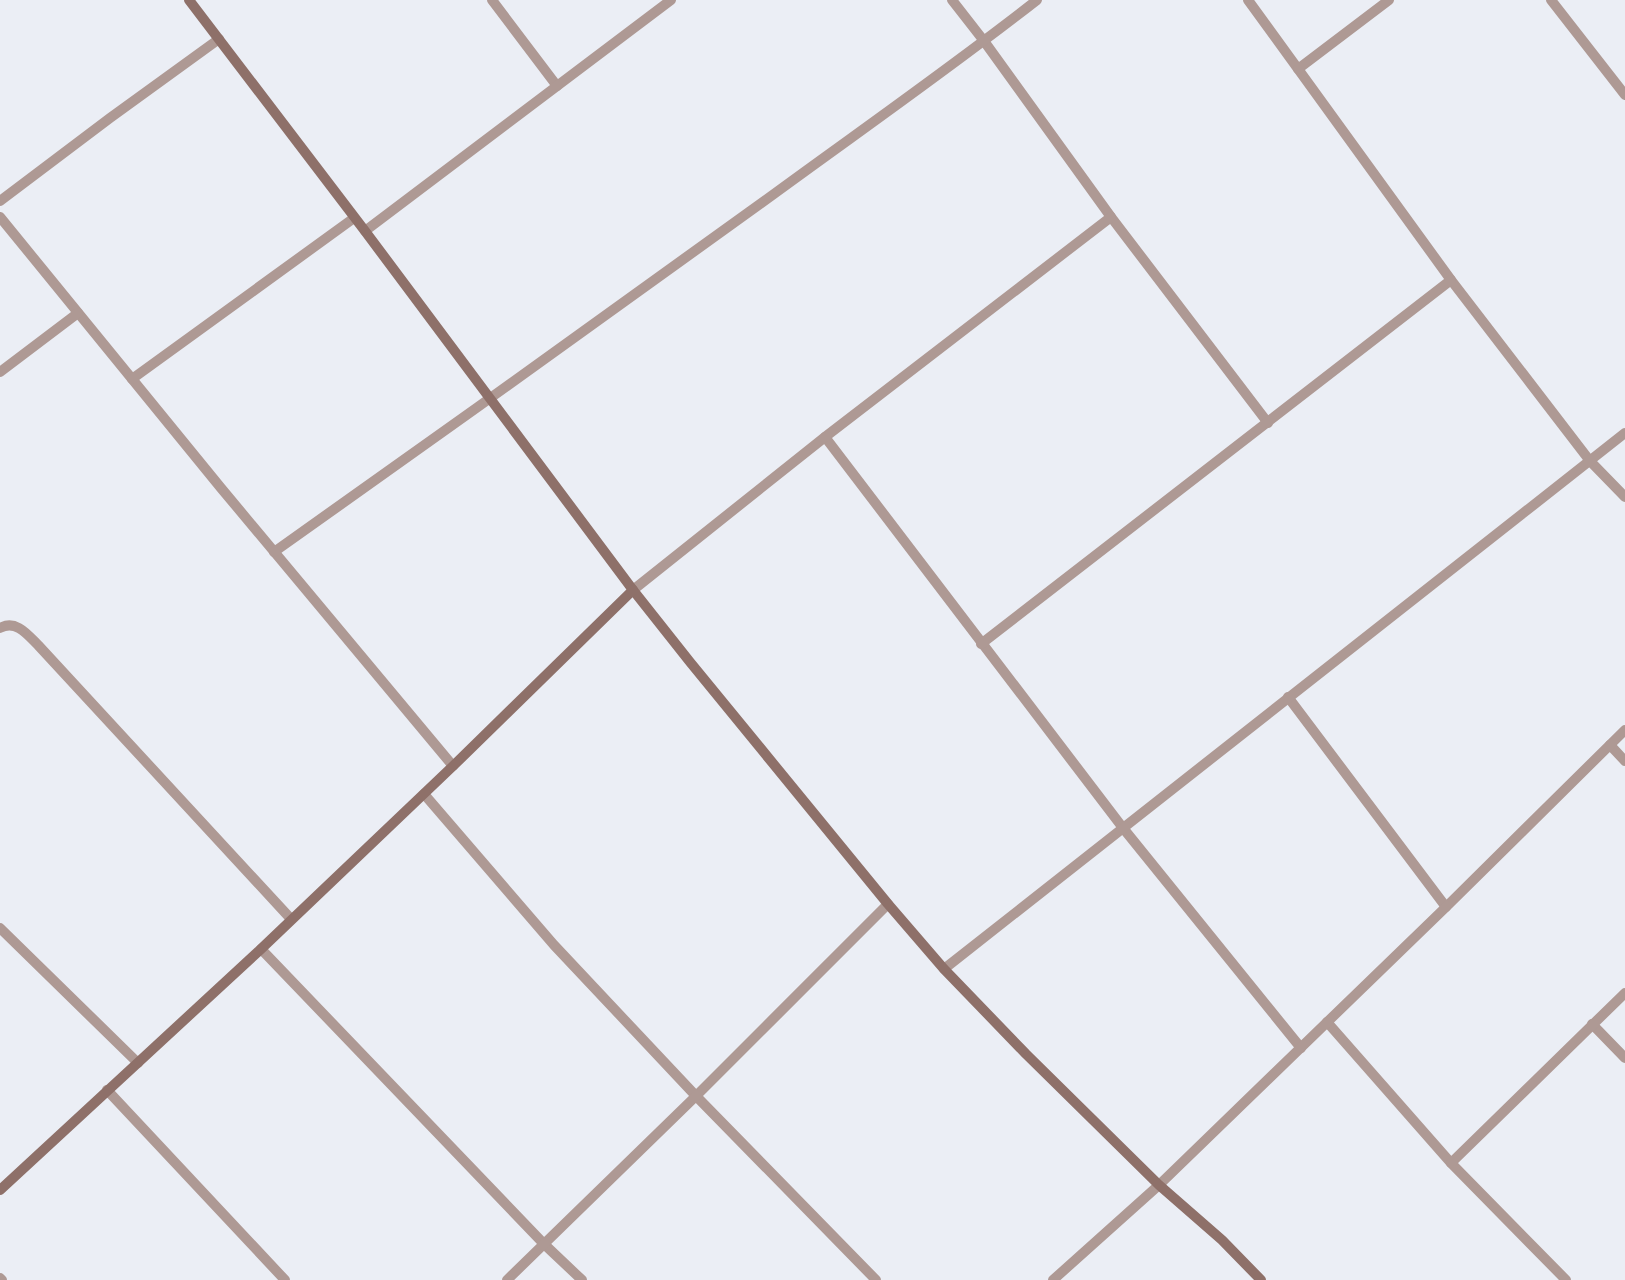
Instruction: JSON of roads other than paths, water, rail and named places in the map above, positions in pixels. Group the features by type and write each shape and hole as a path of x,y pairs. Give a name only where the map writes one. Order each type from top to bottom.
{"street":[{"path":"189,0 365,231 633,590 888,904 944,968 1026,1054 1159,1186 1222,1240 1261,1280"},
{"path":"492,0 557,86"},
{"path":"365,231 672,0"},
{"path":"952,0 984,41 1111,217 1268,423"},
{"path":"274,552 490,399 984,41 1037,0"},
{"path":"1248,0 1451,280 1590,461 1625,497"},
{"path":"1298,69 1389,0"},
{"path":"1551,0 1625,95"},
{"path":"0,201 110,118 219,39"},
{"path":"0,217 274,552 453,766"},
{"path":"0,1190 261,949 424,794 633,590 825,436 1111,217"},
{"path":"132,379 354,218"},
{"path":"981,644 1451,280"},
{"path":"0,372 78,313"},
{"path":"944,968 1625,433"},
{"path":"825,436 981,644 1123,828 1301,1048"},
{"path":"0,628 5,625 19,627 38,645 291,919"},
{"path":"1288,697 1446,907"},
{"path":"1052,1280 1159,1186 1446,907 1625,730"},
{"path":"1610,745 1625,761"},
{"path":"424,794 554,945 696,1096 876,1280"},
{"path":"507,1280 696,1096 888,904"},
{"path":"0,928 138,1063"},
{"path":"261,949 544,1244 582,1280"},
{"path":"1452,1163 1625,993"},
{"path":"1327,1022 1452,1163 1566,1280"},
{"path":"1592,1024 1625,1058"},
{"path":"107,1090 285,1280"}]}
